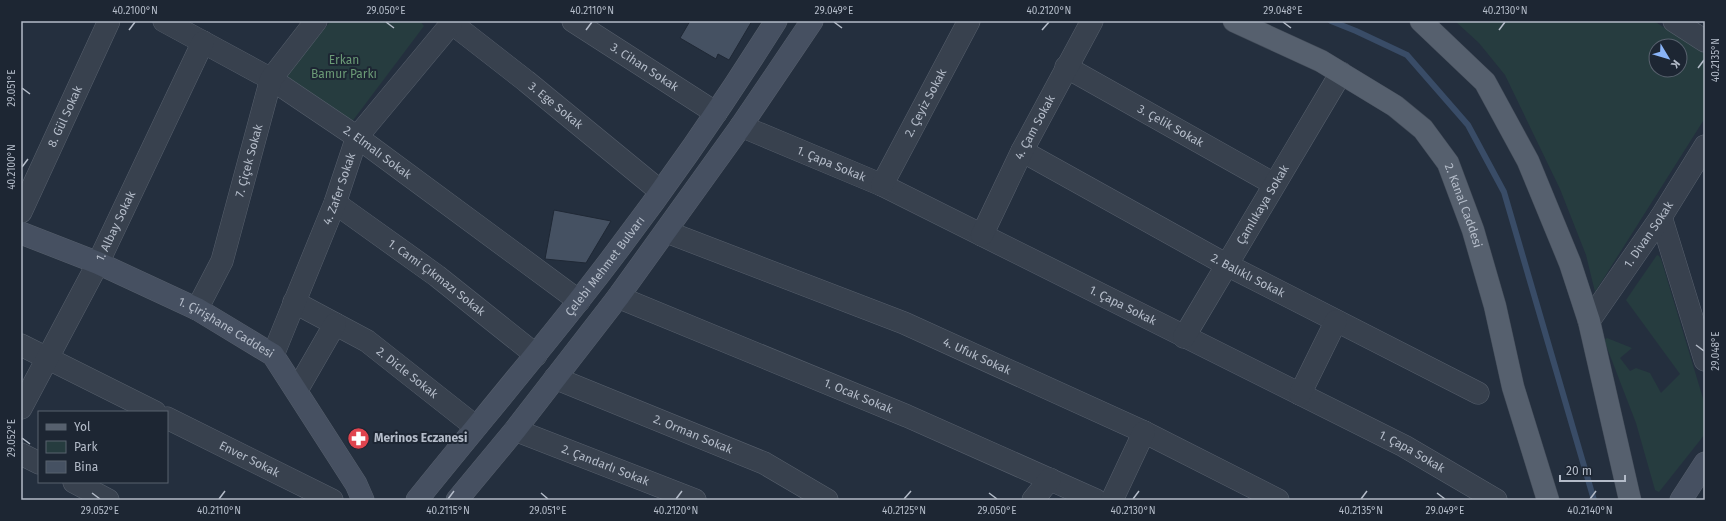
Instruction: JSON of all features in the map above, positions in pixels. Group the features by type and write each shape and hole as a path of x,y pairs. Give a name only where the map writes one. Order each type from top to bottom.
{"main road":[{"path":"459,499 515,430 667,232 742,126 812,21"},
{"name":"2. Kanal Caddesi","path":"1234,21 1321,61 1395,106 1423,129 1448,163 1473,230 1495,306 1513,387 1548,500"},
{"path":"1422,21 1485,82 1528,161 1570,263 1589,321 1630,500"},
{"name":"Çelebi Mehmet Bulvarı","path":"417,500 579,301 660,192 716,113 771,23"},
{"name":"1. Çirişhane Caddesi","path":"21,233 98,262 197,309 273,355 297,390 356,484 363,500"},
{"path":"1681,500 1705,463"}],"street":[{"name":"8. Gül Sokak","path":"21,212 109,21"},
{"name":"2. Elmalı Sokak","path":"165,21 271,80 357,137 579,301"},
{"name":"7. Çiçek Sokak","path":"197,309 222,261 271,80 316,21"},
{"name":"3. Cihan Sokak","path":"573,21 716,113"},
{"name":"2. Çeyiz Sokak","path":"882,185 969,21"},
{"name":"4. Çam Sokak","path":"982,235 1022,151 1092,21"},
{"path":"1674,21 1705,41"},
{"name":"4. Zafer Sokak","path":"273,355 335,203 357,137 450,22"},
{"name":"3. Ege Sokak","path":"450,22 526,81 660,192"},
{"name":"1. Albay Sokak","path":"21,408 98,262 203,42"},
{"name":"3. Çelik Sokak","path":"1066,68 1274,184"},
{"name":"Çamlıkaya Sokak","path":"1184,337 1341,73"},
{"name":"1. Çapa Sokak","path":"742,126 882,185 1404,446 1496,500"},
{"name":"1. Divan Sokak","path":"1589,321 1661,217 1705,146"},
{"name":"2. Balıklı Sokak","path":"1022,151 1227,265 1478,393"},
{"name":"1. Cami Çıkmazı Sokak","path":"335,203 437,276 536,355"},
{"path":"1661,217 1705,360"},
{"name":"4. Ufuk Sokak","path":"667,232 904,323 1144,432 1278,500"},
{"name":"1. Ocak Sokak","path":"618,297 907,416 1096,500"},
{"name":"2. Dicle Sokak","path":"294,302 367,341 476,427"},
{"path":"1300,394 1336,321"},
{"path":"297,390 335,324"},
{"path":"21,345 153,411"},
{"name":"2. Orman Sokak","path":"555,378 764,463 827,500"},
{"name":"Enver Sokak","path":"168,418 332,500"},
{"name":"2. Çandarlı Sokak","path":"515,430 695,500"},
{"path":"1112,500 1144,432"},
{"path":"21,454 38,462"},
{"path":"1033,500 1050,479"},
{"path":"76,483 108,500"}],"green space":[{"name":"Erkan Bamur Parkı","path":"331,21 420,21 424,26 351,123 284,77"},
{"path":"1455,21 1654,21 1680,38 1648,38 1648,78 1688,78 1688,43 1705,54 1705,118 1595,292 1586,255 1560,189 1505,75 1479,43"},
{"path":"1657,255 1661,259 1705,405 1705,434 1659,492 1655,490 1636,423 1604,340 1607,338 1632,348 1620,358 1630,371 1636,368 1650,373 1661,393 1680,374 1626,300"}],"building":[{"path":"690,21 752,21 729,60 718,54 716,59 680,38"},
{"path":"554,210 611,221 586,263 545,259"}],"waterway":[{"path":"1331,21 1407,55 1468,125 1504,192 1594,500"}],"place":[{"name":"Merinos Eczanesi","path":"359,438"}]}
